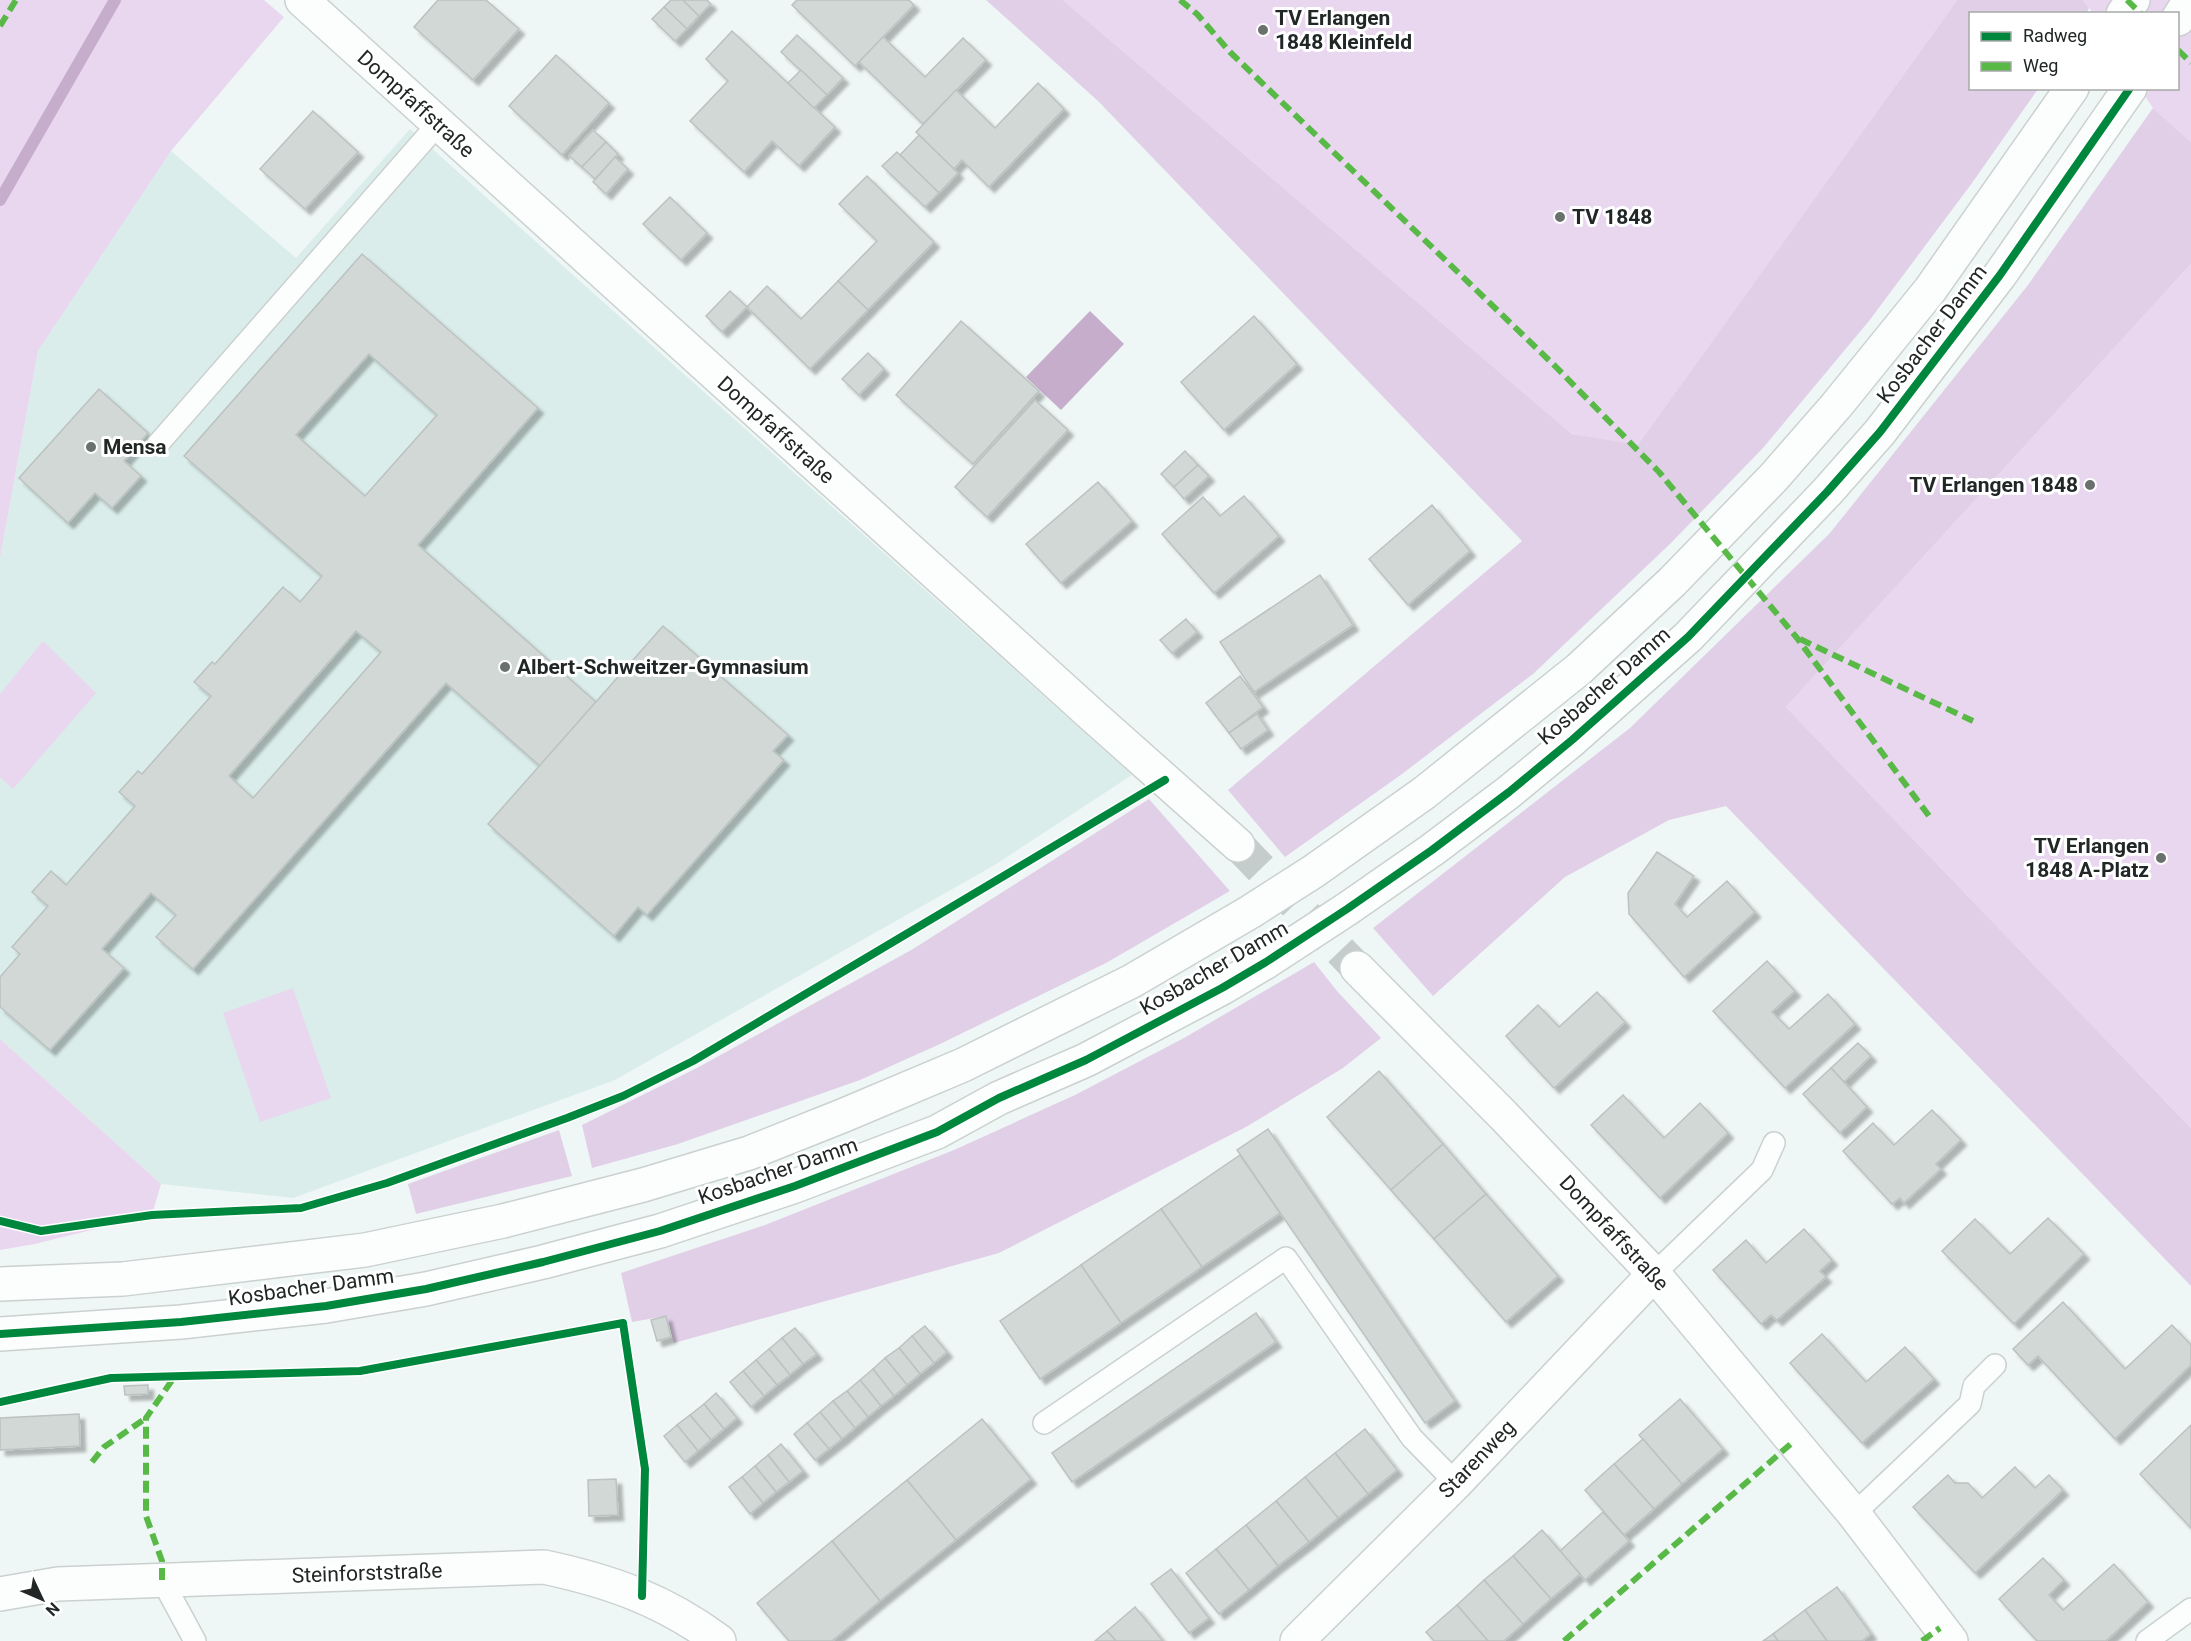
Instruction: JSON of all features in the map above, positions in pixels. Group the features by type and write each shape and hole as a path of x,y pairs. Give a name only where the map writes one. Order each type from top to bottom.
{"street":[{"path":"2179,17 2190,0"},
{"name":"Dompfaffstraße","path":"315,4 438,124 1238,845"},
{"name":"Kosbacher Damm","path":"0,1284 123,1279 365,1250 503,1221 643,1185 749,1153 842,1116 963,1065 1132,981 1250,912 1314,871 1424,793 1579,669 1672,582 1774,477 1836,406 1930,290 2071,90"},
{"name":"Kosbacher Damm","path":"0,1334 170,1323 326,1306 426,1289 543,1262 660,1231 795,1186 937,1132 999,1098 1086,1060 1266,962 1347,909 1483,812 1572,740 1688,637 1827,492 1880,432 2000,275 2127,92"},
{"name":"Dompfaffstraße","path":"1357,968 1503,1115 1654,1274 1854,1514 1951,1641"},
{"name":"Starenweg","path":"1297,1641 1456,1483 1654,1274"},
{"name":"Steinforststraße","path":"0,1594 58,1584 544,1567 578,1574 642,1596 672,1609 718,1641"}],"lane":[{"path":"158,444 438,124"},
{"path":"1654,1274 1762,1170 1774,1143"},
{"path":"1044,1423 1286,1258 1412,1438 1456,1483"},
{"path":"1854,1514 1970,1404 1974,1386 1995,1365"},
{"path":"162,1580 195,1641"},
{"path":"2147,1641 2191,1609"}],"shaded area":[{"path":"0,0 264,0 284,17 171,151 38,351 0,558"},
{"path":"986,0 1063,0 1572,434 1638,445 1957,0 2083,0 2089,8 2087,12 1969,12 1969,90 2037,90 1972,183 1869,321 1763,448 1670,544 1533,674 1402,774 1285,857 1228,790 1522,541 1098,101"},
{"name":"TV 1848","path":"1063,0 1957,0 1638,446 1572,434"},
{"path":"2083,0 2191,0 2191,142 2153,108 2141,90 2179,90 2179,12 2092,12"},
{"path":"2153,108 2191,142 2191,264 1786,707 2191,1128 2191,1286 1726,806 1669,820 1565,877 1433,996 1373,928 1630,728 1830,533 2028,285"},
{"name":"Albert-Schweitzer-Gymnasium","path":"410,129 1132,775 993,866 615,1080 293,1198 161,1184 0,1039 0,558 38,351 171,151 296,258"},
{"name":"TV Erlangen 1848","path":"2191,264 2191,1128 1786,707"},
{"path":"1090,311 1124,344 1061,410 1026,377"},
{"path":"43,641 96,693 13,789 0,777 0,694"},
{"path":"1149,799 1230,891 1106,963 940,1044 860,1080 678,1144 592,1168 582,1125 697,1068 913,949"},
{"path":"1314,962 1337,991 1381,1038 1343,1068 1246,1127 999,1253 674,1343 666,1316 632,1322 621,1273 765,1225 954,1150 1075,1095 1184,1038"},
{"path":"293,988 331,1098 260,1122 223,1013"},
{"path":"0,1039 161,1184 152,1215 35,1244 0,1250"},
{"path":"559,1130 572,1176 416,1214 408,1184"}],"building":[{"path":"438,0 486,0 519,29 473,80 414,27"},
{"path":"671,0 683,0 699,16 687,29 664,7"},
{"path":"683,0 707,0 711,4 699,16"},
{"path":"797,0 909,0 914,5 855,66 792,5"},
{"path":"664,7 687,29 675,41 652,19"},
{"path":"732,31 835,127 799,166 772,141 744,172 690,121 728,81 706,59"},
{"path":"797,35 843,78 827,95 781,52"},
{"path":"883,37 925,77 963,38 986,60 923,124 859,62"},
{"path":"556,55 609,103 562,155 509,106"},
{"path":"801,70 827,95 814,108 788,83"},
{"path":"1038,83 1064,109 989,187 962,160 954,169 916,132 956,90 995,128"},
{"path":"313,111 358,152 305,209 260,169"},
{"path":"593,130 606,142 582,167 569,156"},
{"path":"919,135 958,173 939,193 900,155"},
{"path":"606,142 618,154 595,179 582,167"},
{"path":"897,152 939,193 925,207 882,166"},
{"path":"615,157 628,169 606,194 593,182"},
{"path":"867,176 934,242 868,310 838,281 877,241 839,204"},
{"path":"670,197 707,233 681,260 643,224"},
{"path":"362,254 538,408 418,545 596,702 540,766 446,683 193,969 156,937 176,915 151,893 102,949 124,968 50,1050 0,1007 0,977 20,954 12,947 48,906 32,892 51,871 66,885 135,806 119,792 138,771 142,774 211,696 194,682 212,662 215,664 283,587 300,602 322,576 184,456","holes":["369,354 437,415 365,496 296,435","356,631 381,652 253,798 229,776"]},
{"path":"838,281 868,310 810,369 747,307 767,286 801,319"},
{"path":"730,291 747,307 722,332 706,316"},
{"path":"1254,316 1297,364 1224,430 1181,382"},
{"path":"961,321 1039,391 973,464 896,395"},
{"path":"868,353 884,369 859,395 842,379"},
{"name":"Mensa","path":"99,389 148,433 124,461 141,476 112,508 95,493 68,523 19,478"},
{"path":"1035,400 1068,430 987,517 955,487"},
{"path":"1185,451 1198,465 1174,487 1161,474"},
{"path":"1198,465 1209,476 1184,499 1174,487"},
{"path":"1098,482 1132,521 1061,583 1026,544"},
{"path":"1244,496 1279,536 1214,593 1162,534 1203,497 1220,516"},
{"path":"1432,505 1470,551 1408,605 1369,559"},
{"path":"1320,575 1353,625 1254,692 1220,642"},
{"path":"1186,619 1197,632 1172,653 1160,640"},
{"path":"663,626 788,735 773,751 784,760 647,915 638,907 614,936 488,824"},
{"path":"1240,676 1263,707 1229,733 1206,703"},
{"path":"1257,714 1268,730 1241,749 1229,733"},
{"path":"1657,852 1694,876 1675,904 1687,917 1727,881 1755,912 1684,977 1629,914 1628,893"},
{"path":"1767,961 1795,991 1772,1012 1789,1029 1828,994 1855,1024 1785,1088 1713,1011"},
{"path":"1597,992 1625,1022 1554,1088 1506,1036 1538,1005 1559,1027"},
{"path":"1858,1043 1871,1056 1844,1082 1831,1068"},
{"path":"1831,1068 1867,1107 1840,1133 1803,1094"},
{"path":"1379,1071 1443,1144 1391,1190 1327,1117"},
{"path":"1623,1095 1664,1138 1700,1103 1728,1133 1660,1198 1591,1125"},
{"path":"1932,1110 1961,1140 1936,1164 1941,1169 1904,1203 1900,1198 1892,1204 1843,1151 1873,1123 1894,1145"},
{"path":"1268,1129 1455,1401 1425,1423 1237,1150"},
{"path":"1443,1144 1486,1194 1434,1239 1391,1190"},
{"path":"1240,1155 1280,1213 1202,1267 1161,1209"},
{"path":"1486,1194 1558,1276 1506,1322 1434,1239"},
{"path":"1161,1209 1202,1267 1121,1323 1081,1265"},
{"path":"2048,1218 2084,1254 2014,1324 1942,1251 1975,1219 2010,1254"},
{"path":"1804,1229 1832,1260 1820,1271 1826,1277 1777,1320 1771,1315 1761,1324 1713,1270 1746,1240 1766,1263"},
{"path":"1081,1265 1121,1323 1040,1379 1000,1321"},
{"path":"2063,1302 2125,1369 2172,1325 2191,1345 2191,1365 2115,1439 2038,1356 2028,1365 2013,1349"},
{"path":"1256,1313 1276,1342 1072,1482 1052,1453"},
{"path":"666,1316 671,1337 657,1341 651,1320"},
{"path":"925,1326 947,1352 934,1363 912,1336"},
{"path":"795,1328 817,1354 803,1364 782,1338"},
{"path":"1822,1334 1866,1382 1905,1347 1934,1379 1862,1443 1790,1363"},
{"path":"912,1336 934,1363 920,1374 899,1348"},
{"path":"782,1338 803,1364 790,1375 769,1349"},
{"path":"899,1348 920,1374 907,1385 885,1358"},
{"path":"769,1349 790,1375 777,1385 756,1360"},
{"path":"885,1358 907,1385 894,1396 873,1369"},
{"path":"756,1360 777,1385 764,1396 743,1371"},
{"path":"873,1369 894,1396 881,1406 860,1380"},
{"path":"743,1371 764,1396 751,1407 730,1382"},
{"path":"860,1380 881,1406 868,1417 847,1391"},
{"path":"148,1385 148,1394 125,1395 124,1386"},
{"path":"847,1391 868,1417 855,1428 833,1401"},
{"path":"716,1393 737,1418 724,1429 704,1404"},
{"path":"1680,1399 1723,1449 1682,1484 1639,1435"},
{"path":"833,1401 855,1428 842,1439 820,1412"},
{"path":"704,1404 724,1429 711,1440 690,1415"},
{"path":"820,1412 842,1439 829,1449 807,1423"},
{"path":"79,1414 80,1446 0,1450 0,1418"},
{"path":"690,1415 711,1440 698,1451 677,1425"},
{"path":"982,1419 1031,1479 956,1540 907,1480"},
{"path":"807,1423 829,1449 815,1460 794,1434"},
{"path":"677,1425 698,1451 685,1462 664,1436"},
{"path":"2191,1425 2191,1528 2140,1474"},
{"path":"1365,1429 1397,1470 1368,1494 1335,1453"},
{"path":"1643,1439 1682,1484 1654,1509 1614,1464"},
{"path":"781,1444 803,1471 789,1482 768,1455"},
{"path":"1335,1453 1368,1494 1338,1518 1305,1477"},
{"path":"768,1455 789,1482 776,1492 755,1466"},
{"path":"1614,1464 1654,1509 1624,1535 1585,1490"},
{"path":"755,1466 776,1492 763,1503 742,1477"},
{"path":"2015,1467 2035,1488 2049,1475 2063,1490 1975,1573 1913,1507 1948,1475 1955,1483 1968,1483 1982,1498"},
{"path":"742,1477 763,1503 750,1514 729,1487"},
{"path":"1305,1477 1338,1518 1309,1542 1276,1501"},
{"path":"616,1479 618,1515 589,1516 588,1480"},
{"path":"907,1480 956,1540 880,1601 832,1541"},
{"path":"1276,1501 1309,1542 1278,1566 1246,1525"},
{"path":"1603,1512 1629,1541 1585,1580 1560,1551"},
{"path":"1246,1525 1278,1566 1249,1590 1216,1549"},
{"path":"1542,1530 1580,1574 1551,1599 1513,1556"},
{"path":"832,1541 880,1601 832,1641 789,1641 757,1603"},
{"path":"1216,1549 1249,1590 1219,1614 1186,1573"},
{"path":"1513,1556 1551,1599 1523,1624 1484,1580"},
{"path":"2043,1558 2064,1580 2049,1595 2063,1610 2114,1564 2148,1602 2106,1641 2037,1641 1999,1599"},
{"path":"1171,1569 1209,1618 1189,1633 1151,1584"},
{"path":"1484,1580 1523,1624 1504,1641 1488,1641 1457,1605"},
{"path":"1837,1587 1871,1634 1862,1641 1827,1641 1805,1610"},
{"path":"1457,1605 1488,1641 1434,1641 1426,1632"},
{"path":"1135,1607 1163,1641 1116,1641 1107,1631"},
{"path":"1805,1610 1827,1641 1778,1641 1773,1634"},
{"path":"1107,1631 1116,1641 1095,1641"},
{"path":"1773,1634 1778,1641 1763,1641"}],"waterway":[{"path":"0,200 115,0"}],"tunnel":[{"path":"1238,845 1357,968"}],"marked path":[{"path":"0,26 16,0"},
{"path":"1180,0 1197,14 1230,52 1555,366 1659,472 1797,638 1932,820"},
{"path":"2127,0 2139,12"},
{"path":"2179,51 2191,63"},
{"path":"1800,639 1973,721"},
{"path":"162,1580 162,1561 146,1516 146,1418 175,1376"},
{"path":"92,1462 104,1447 146,1418"},
{"path":"1564,1641 1793,1442"},
{"path":"1922,1641 1940,1628"}],"cycle path":[{"path":"0,1334 181,1322 326,1306 426,1289 543,1262 660,1231 795,1186 937,1132 999,1098 1086,1060 1222,988 1347,909 1432,850 1509,792 1572,740 1688,637 1827,492 1880,432 2000,275 2129,90"},
{"path":"0,1221 41,1231 152,1215 301,1208 387,1183 567,1118 623,1096 693,1061 1165,780"},
{"path":"0,1402 111,1378 360,1371 623,1323 645,1469 642,1596"}],"place":[{"name":"TV Erlangen 1848 Kleinfeld","path":"1263,30"},
{"name":"TV 1848","path":"1560,217"},
{"name":"Mensa","path":"91,447"},
{"name":"TV Erlangen 1848","path":"2090,485"},
{"name":"Albert-Schweitzer-Gymnasium","path":"505,667"},
{"name":"TV Erlangen 1848 A-Platz","path":"2161,858"}]}
